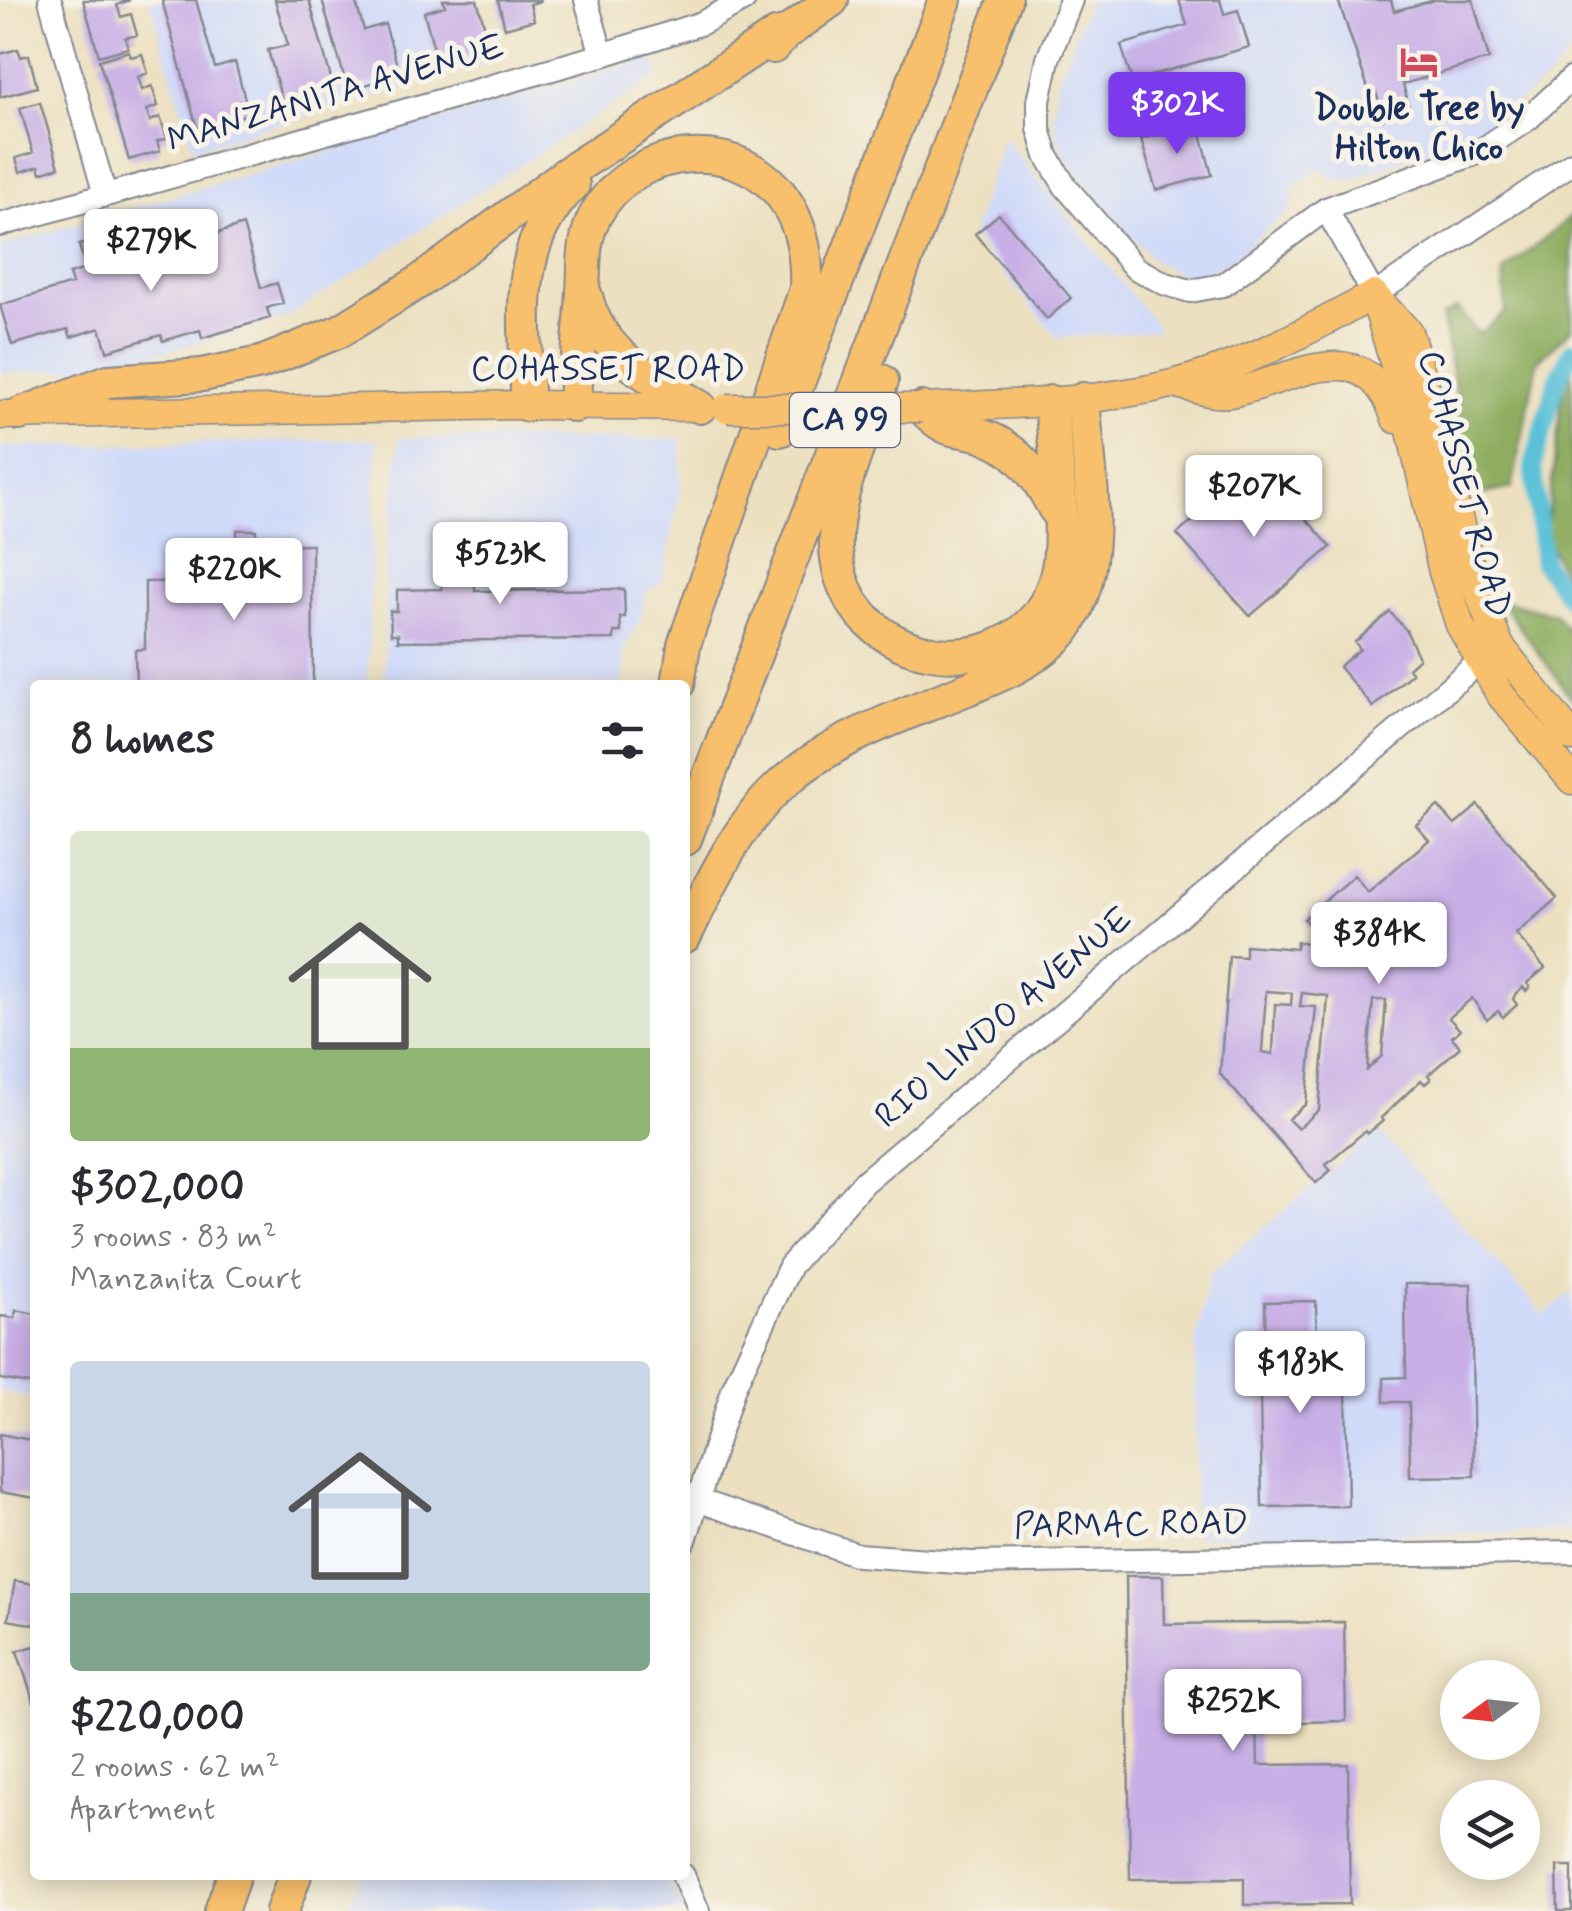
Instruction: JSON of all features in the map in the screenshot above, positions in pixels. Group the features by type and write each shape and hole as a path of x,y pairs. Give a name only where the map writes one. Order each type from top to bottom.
{"highway":[{"path":"527,405 527,265 542,223 563,195 592,166 776,45 786,33 832,0"},
{"name":"CA 99","path":"682,680 945,0"},
{"name":"CA 99","path":"690,826 1004,0"},
{"path":"10,415 108,382 202,375 261,363 340,331 434,271 567,173 776,35 786,33"},
{"path":"575,406 583,248 605,198 648,164 676,156 703,155 733,161 757,173 788,205 802,233 807,259 806,288 684,646 681,680"},
{"path":"932,191 930,240 839,510 836,551 844,584 872,626 905,648 936,655 966,654 1001,644 1028,625 1049,598 1057,575 1067,401"},
{"path":"583,286 590,314 610,346 713,408"},
{"path":"690,927 738,836 786,779 823,753 866,732 1018,666 1061,634 1080,600 1091,562 1091,513 1067,401"},
{"path":"922,408 942,428 991,439 1016,456 1040,481 1059,516"}],"main road":[{"name":"COHASSET ROAD","path":"10,415 527,405 922,408 1067,401 1174,384 1286,343 1374,295"},
{"name":"COHASSET ROAD","path":"1374,295 1400,382 1452,604 1489,654 1572,738"},
{"name":"COHASSET ROAD","path":"1374,295 1408,332 1430,402 1489,654 1518,718 1572,780"},
{"path":"1174,384 1226,394 1320,366 1359,371 1388,397 1407,452 1422,479"}],"street":[{"path":"50,0 105,195"},
{"path":"586,0 602,55"},
{"name":"MANZANITA AVENUE","path":"0,225 602,55 702,22 744,0"},
{"path":"1071,0 1048,59 1039,100 1039,129 1048,156 1065,186 1135,268 1190,291 1223,285 1326,209 1477,154 1528,119 1572,78"},
{"path":"1326,209 1374,295 1572,163"},
{"name":"RIO LINDO AVENUE","path":"690,1527 734,1387 790,1266 864,1182 1489,654"},
{"name":"PARMAC ROAD","path":"700,1500 858,1555 972,1563 1572,1552"},
{"path":"684,1880 698,1911"}],"shaded area":[{"path":"150,0 478,0 495,61 193,149"},
{"path":"1089,0 1572,0 1572,51 1545,82 1471,136 1348,180 1334,180 1321,169 1290,188 1294,200 1291,210 1224,265 1196,274 1180,274 1154,261 1073,170 1059,142 1053,115 1057,84"},
{"path":"652,59 660,74 286,318 109,367 0,374 0,246"},
{"path":"1004,137 1160,330 1058,338 971,235"},
{"path":"400,438 681,439 680,492 661,583 646,591 640,621 623,649 622,680 384,680 386,563"},
{"path":"377,439 367,680 30,680 30,1397 0,1391 0,447"},
{"path":"1379,1131 1544,1315 1572,1292 1572,1532 1194,1537 1196,1341 1210,1273"},
{"path":"359,1880 668,1880 684,1911 348,1911"}],"green space":[{"path":"1572,216 1572,328 1537,362 1512,488 1474,496 1442,317 1457,308 1479,334 1506,312 1503,272"},
{"path":"1572,369 1572,588 1545,538 1565,376"},
{"path":"1500,600 1555,614 1572,636 1572,699"}],"building":[{"path":"83,0 130,0 117,5 121,17 131,14 137,35 125,38 128,48 99,56"},
{"path":"162,0 196,0 215,68 235,62 249,114 197,128"},
{"path":"275,0 309,0 334,89 283,104 268,50 288,45"},
{"path":"322,0 355,0 364,30 385,24 400,75 348,90"},
{"path":"443,0 477,0 491,49 438,64 424,12 445,6"},
{"path":"498,0 540,1 530,4 534,20 505,28"},
{"path":"1179,0 1220,0 1224,14 1238,10 1249,47 1132,81 1121,45 1187,25"},
{"name":"Double Tree by Hilton Chico","path":"1338,0 1391,0 1394,11 1435,0 1473,0 1489,59 1403,84 1410,111 1384,119 1376,92 1370,94"},
{"path":"18,49 21,57 29,55 37,87 0,97 0,54"},
{"path":"129,51 131,57 142,54 148,73 138,77 142,90 152,86 158,106 147,110 150,121 160,117 167,138 157,141 160,151 129,160 99,60"},
{"path":"40,102 59,167 41,173 39,166 20,172 16,158 33,153 20,108"},
{"path":"1198,123 1212,175 1156,190 1141,139"},
{"path":"999,214 1071,298 1047,319 975,234"},
{"path":"243,225 261,288 277,283 283,303 267,308 270,318 202,338 200,330 163,341 161,335 107,351 100,328 71,337 68,329 12,345 0,305 72,284 69,274 86,269 79,245 112,235 121,265"},
{"path":"1258,465 1331,547 1250,616 1177,534"},
{"path":"237,530 256,530 256,545 312,544 313,680 136,680 135,650 145,649 145,582 238,581"},
{"path":"474,533 475,591 624,589 621,632 614,632 614,639 398,641 398,634 391,634 390,611 397,611 397,590 442,589 441,534"},
{"path":"1390,612 1406,630 1419,658 1408,668 1412,673 1373,707 1339,667 1360,649 1355,642"},
{"path":"1478,805 1557,898 1516,934 1545,968 1527,983 1530,987 1526,991 1523,987 1516,993 1513,999 1517,1005 1503,1017 1498,1011 1487,1020 1472,998 1449,1018 1460,1030 1452,1037 1460,1047 1428,1075 1431,1079 1425,1084 1421,1080 1381,1118 1383,1121 1326,1164 1331,1170 1316,1183 1220,1074 1229,956 1245,957 1245,945 1296,949 1297,942 1325,944 1304,919 1354,875 1368,892 1429,840 1416,825 1438,806 1455,825","holes":["1266,991 1292,993 1291,1005 1275,1004 1273,1054 1262,1052","1302,993 1328,996 1319,1110 1298,1129 1288,1119 1306,1104 1316,1007 1300,1006","1373,1000 1386,1000 1382,1056 1367,1070"]},
{"path":"1405,1284 1471,1284 1474,1476 1410,1477 1409,1402 1384,1402 1384,1378 1406,1377"},
{"path":"1316,1301 1317,1388 1346,1388 1348,1506 1262,1507 1260,1392 1267,1392 1265,1302"},
{"path":"16,1310 30,1313 30,1384 0,1379 0,1316 15,1318"},
{"path":"0,1434 30,1440 30,1497 0,1492"},
{"path":"1126,1576 1163,1576 1164,1624 1344,1622 1346,1721 1257,1723 1258,1765 1348,1764 1350,1904 1244,1905 1244,1878 1130,1879"},
{"path":"15,1581 30,1583 30,1624 8,1620"},
{"path":"30,1647 30,1690 17,1651"},
{"path":"1557,1866 1572,1866 1572,1911 1558,1911"}],"waterway":[{"path":"1572,350 1557,381 1533,465 1543,563 1572,601"}],"place":[{"name":"Double Tree by Hilton Chico","path":"1419,62"}]}
